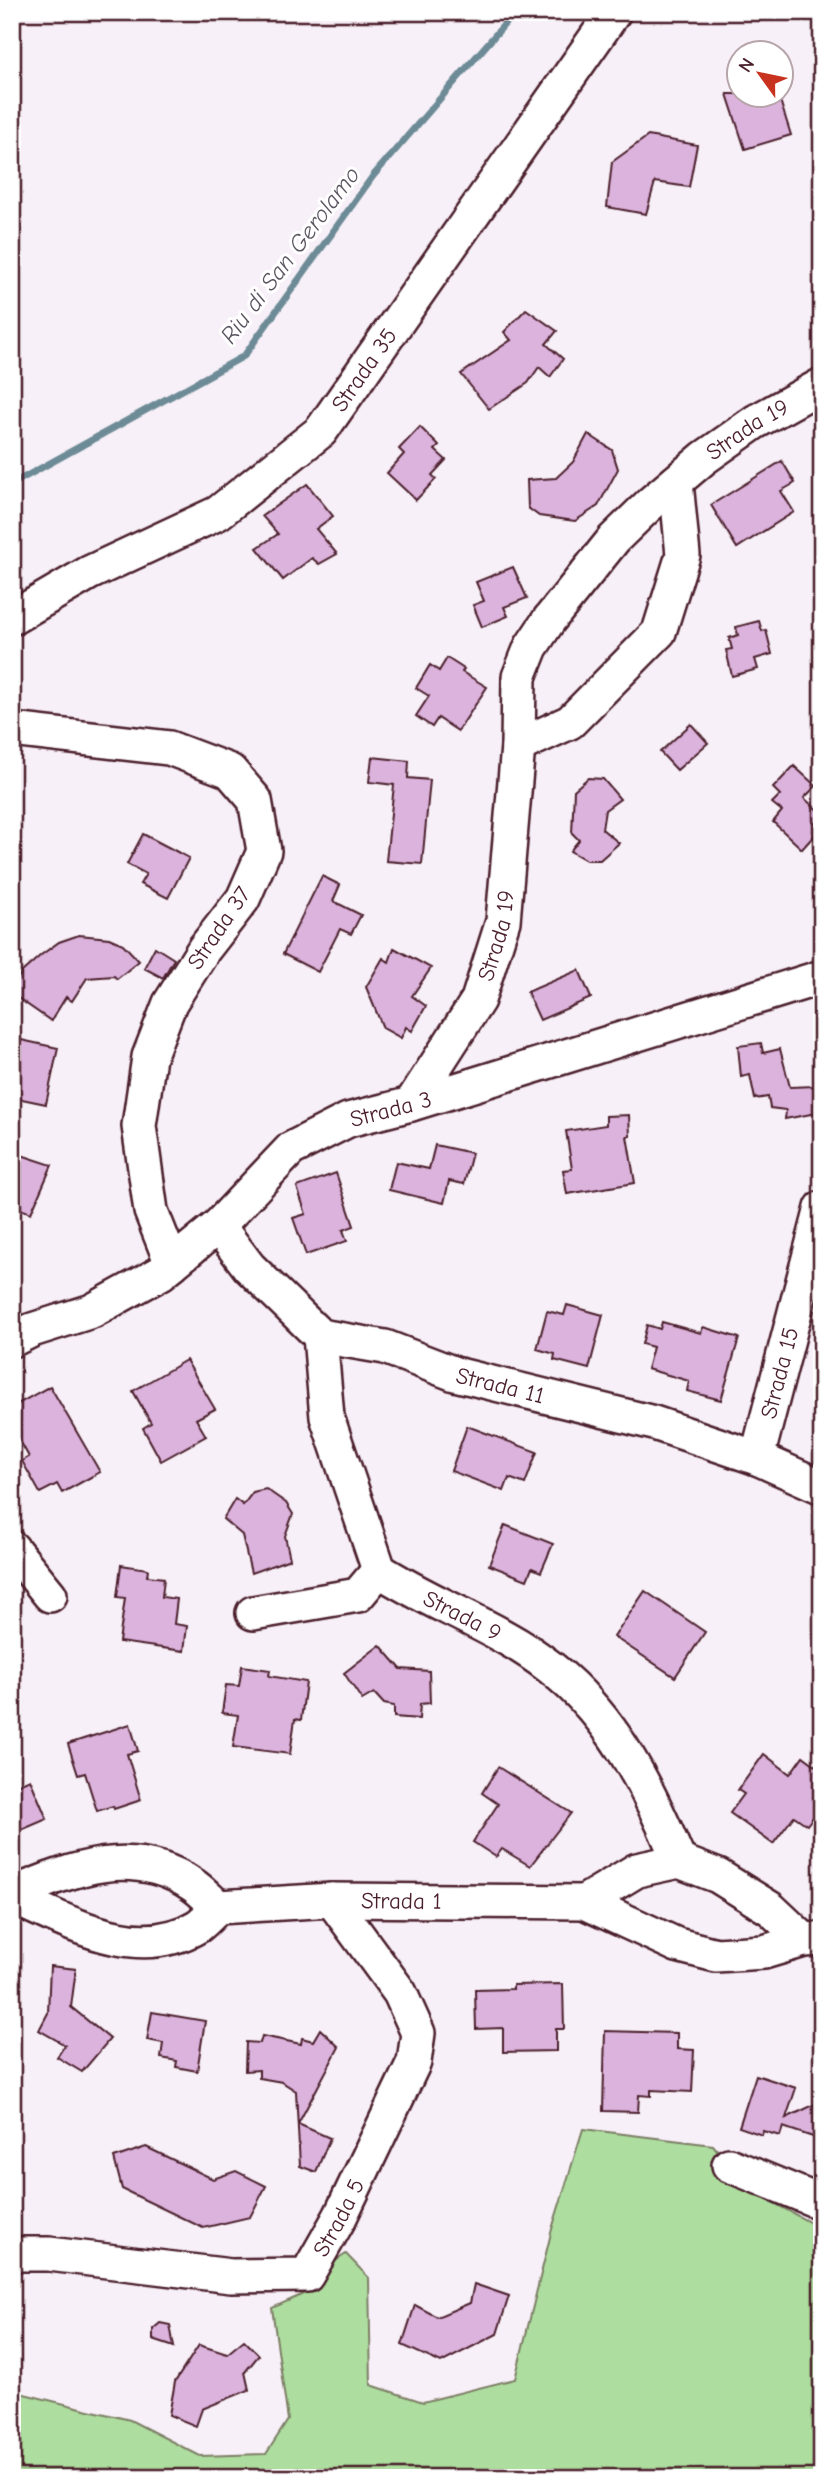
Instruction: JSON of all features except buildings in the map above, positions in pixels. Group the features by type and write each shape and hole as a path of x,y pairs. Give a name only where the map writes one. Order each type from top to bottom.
{"street":[{"name":"Strada 35","path":"12,618 89,573 218,513 321,432 614,12"},
{"name":"Strada 19","path":"411,1104 478,1000 503,921 518,746 519,677 531,647 549,620 614,539 676,482 704,458 755,422 822,385"},
{"path":"518,746 570,722 659,632 682,555 676,482"},
{"name":"Strada 37","path":"12,730 169,748 230,771 255,800 264,851 243,899 204,949 170,1003 149,1057 139,1126 151,1211 172,1264"},
{"name":"Strada 3","path":"12,1340 32,1330 92,1311 160,1273 218,1226 291,1149 348,1120 411,1104 822,977"},
{"name":"Strada 15","path":"757,1458 822,1208"},
{"path":"218,1226 249,1267 320,1336 327,1417 379,1570 358,1595 253,1613"},
{"name":"Strada 11","path":"320,1336 385,1347 455,1374 654,1423 757,1458 822,1487"},
{"path":"12,1548 50,1595"},
{"name":"Strada 9","path":"379,1570 508,1639 556,1674 589,1704 622,1749 679,1861"},
{"path":"584,1902 637,1870 679,1861"},
{"name":"Strada 1","path":"679,1861 718,1875 813,1939"},
{"path":"119,1862 154,1866 193,1885 218,1907 200,1925 171,1938 122,1940 88,1931 12,1895 70,1871 119,1862"},
{"name":"Strada 1","path":"218,1907 332,1900 584,1902 677,1945 716,1955 764,1952 813,1939"},
{"name":"Strada 5","path":"12,2254 49,2254 231,2276 307,2275 340,2217 414,2062 418,2033 400,1993 332,1900"},
{"path":"729,2165 822,2203"}],"green space":[{"path":"583,2129 713,2145 750,2190 822,2229 822,2478 12,2478 12,2391 130,2420 200,2456 266,2454 288,2420 272,2308 308,2292 325,2268 346,2254 369,2278 371,2385 423,2402 515,2379 552,2229"}],"waterway":[{"name":"Riu di San Gerolamo","path":"12,484 244,356 373,176 515,12"}]}
